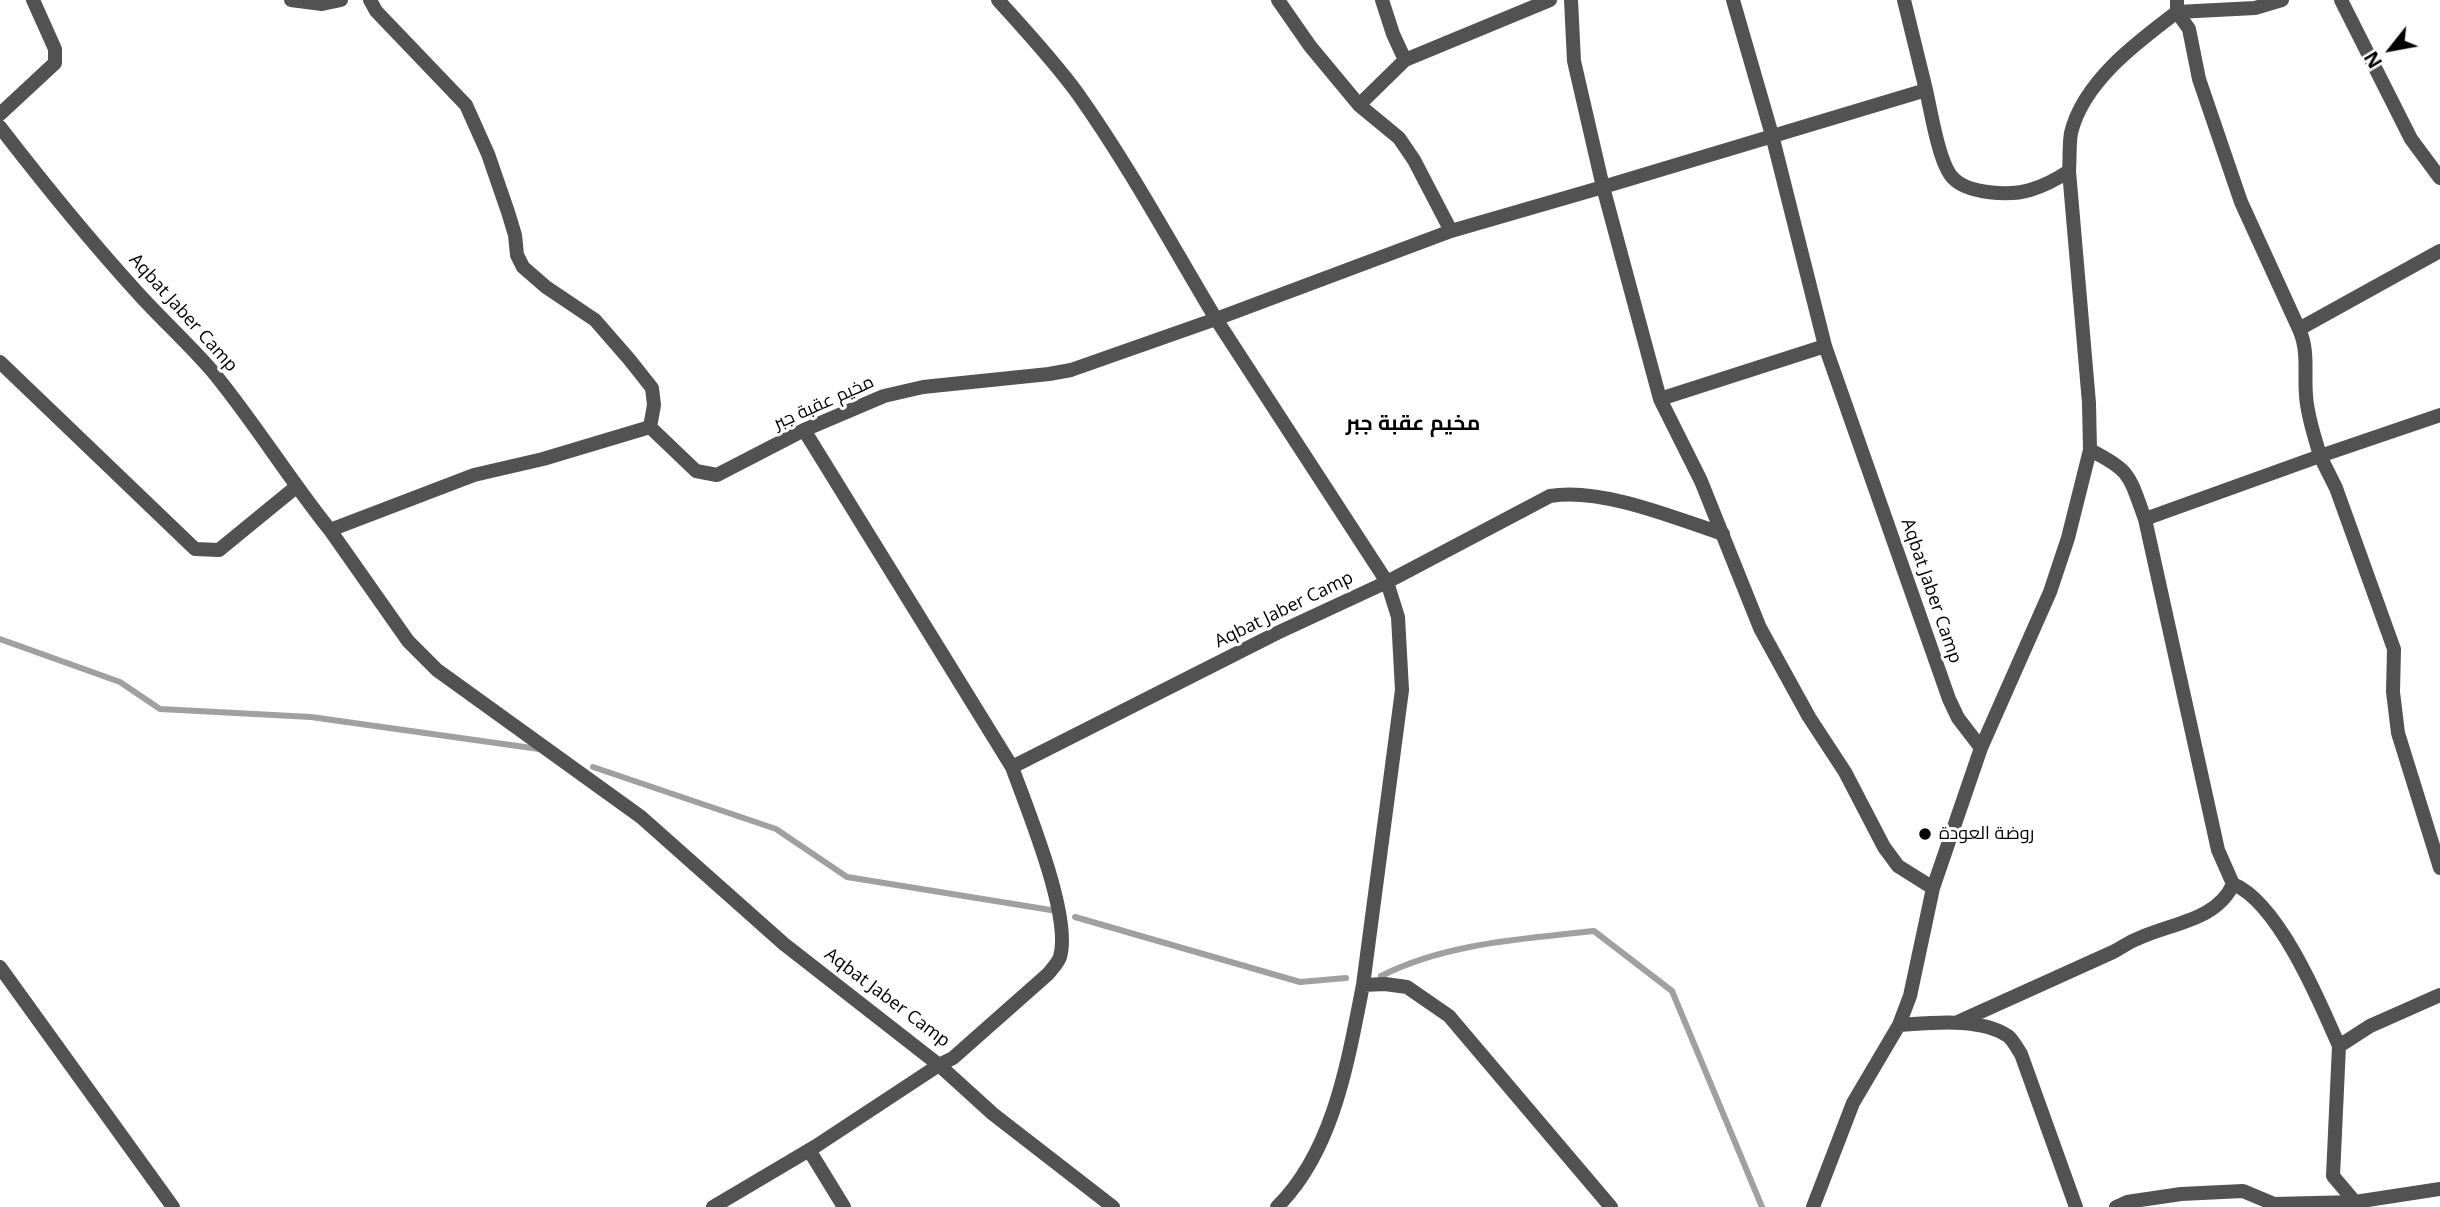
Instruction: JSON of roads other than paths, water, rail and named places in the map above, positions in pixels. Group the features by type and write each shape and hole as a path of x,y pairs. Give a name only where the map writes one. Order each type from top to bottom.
{"street":[{"path":"0,114 55,63 55,49 33,0"},
{"path":"290,0 323,4 341,0"},
{"path":"330,530 474,475 543,459 650,427 654,405 652,388 595,320 546,287 523,267 517,255 515,235 488,154 466,105 376,11 370,0"},
{"path":"998,0 1049,57 1078,95 1216,319 1387,582 1398,617 1402,690 1363,985 1346,1068 1325,1132 1300,1179 1277,1207"},
{"path":"1278,0 1310,46 1359,105 1399,138 1414,160 1451,231"},
{"path":"1382,0 1405,60"},
{"path":"1359,105 1405,60 1550,0"},
{"path":"1571,0 1574,61 1603,187 1660,399 1701,481 1759,628 1845,772 1884,847 1898,866 1933,888"},
{"name":"Aqbat Jaber Camp","path":"1733,0 1772,135 1825,346 1949,699 1958,718 1981,748"},
{"path":"1904,0 1945,165 1953,178 1963,186 1979,191 2028,191 2069,171"},
{"path":"1813,1207 1853,1103 1899,1025 1910,996 1933,888 1981,748 2050,592 2068,538 2090,450 2089,403 2069,171 2071,134 2081,106 2093,87 2177,6 2255,8 2282,0"},
{"path":"2342,0 2411,139 2440,178"},
{"path":"2177,6 2189,29 2199,79 2241,202 2299,329 2307,355 2306,399 2320,457 2336,488 2394,649 2393,692 2398,733 2440,867"},
{"path":"1603,187 1926,90"},
{"name":"Aqbat Jaber Camp","path":"0,127 69,215 212,371 265,438 296,487 330,530 408,641 437,670 641,817 784,944 939,1065 953,1058 1048,974 1060,960 1062,945 1054,885 1012,767 1277,633 1387,582 1550,496 1594,496 1723,534"},
{"name":"مخيم عقبة جبر","path":"650,427 696,471 717,475 739,466 804,430 884,396 923,387 1071,370 1451,231 1603,187"},
{"path":"2299,329 2440,251"},
{"path":"1660,399 1825,346"},
{"path":"0,362 195,549 219,550 296,487"},
{"path":"2145,519 2440,415"},
{"path":"804,430 1012,767"},
{"path":"2090,450 2119,465 2127,474 2145,519 2218,850 2233,884 2245,888 2278,928 2318,996 2339,1046 2333,1176 2355,1202"},
{"path":"1958,1022 2136,939 2196,918 2227,897 2233,884"},
{"path":"0,967 173,1207"},
{"path":"1363,985 1407,987 1449,1016 1611,1207"},
{"path":"2339,1046 2370,1026 2440,995"},
{"path":"1899,1025 1958,1022 1994,1030 2010,1037 2021,1054 2076,1207"},
{"path":"713,1207 809,1150 939,1065 993,1114 1113,1207"},
{"path":"809,1150 844,1207"},
{"path":"2116,1207 2127,1202 2181,1194 2243,1191 2274,1206 2355,1202 2440,1189"}],"waterway":[{"path":"0,639 120,682 160,709 311,717 539,749"},
{"path":"593,767 776,829 847,877 1057,911"},
{"path":"1075,917 1300,982 1346,978"},
{"path":"1381,976 1406,965 1458,949 1594,931 1672,991 1762,1207"}],"place":[{"name":"روضة العودة","path":"1925,834"}],"district":[{"name":"مخيم عقبة جبر","path":"1413,424"}]}
